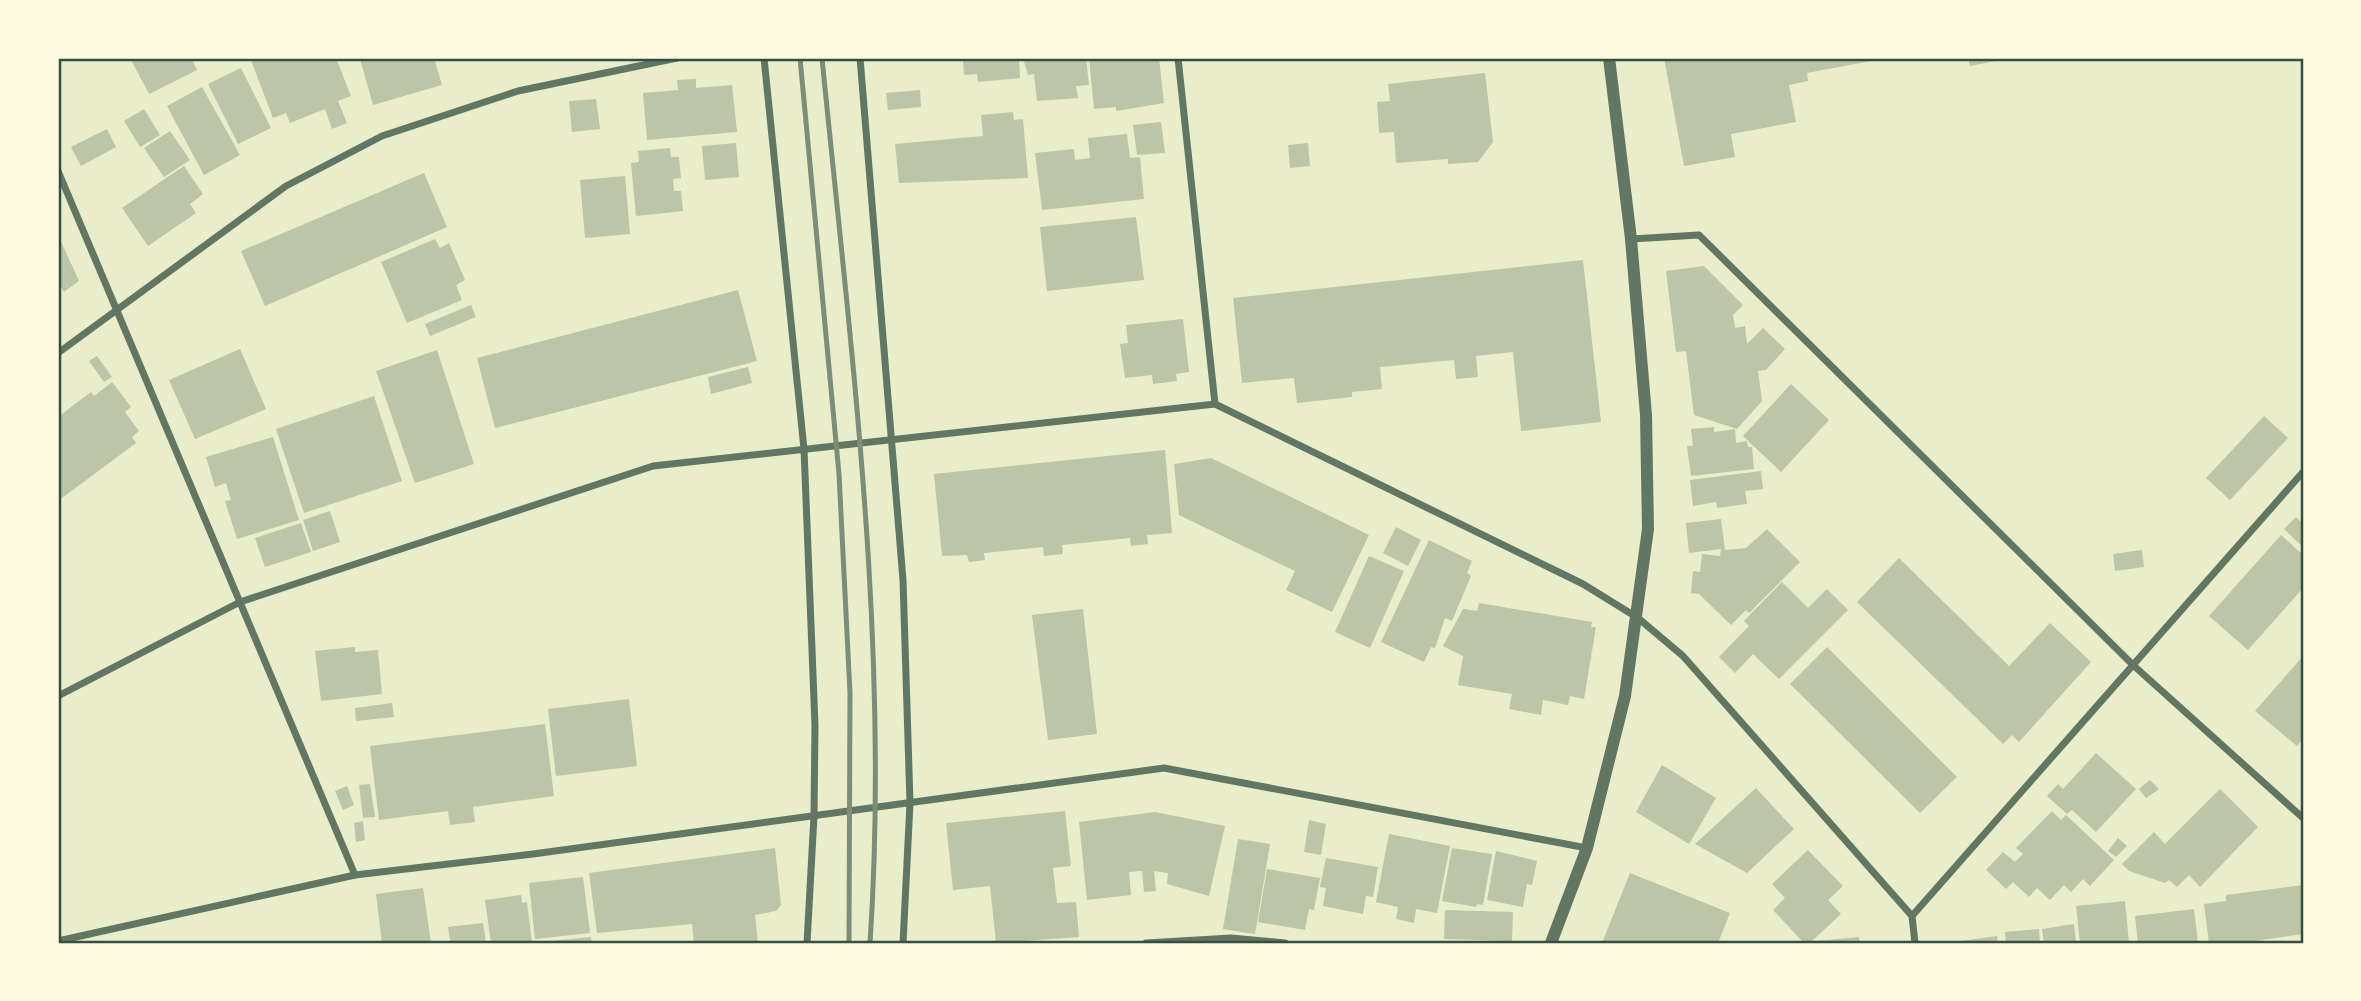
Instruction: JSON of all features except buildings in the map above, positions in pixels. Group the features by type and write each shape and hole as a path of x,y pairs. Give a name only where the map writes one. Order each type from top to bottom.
{"street":[{"path":"58,353 286,186 382,136 518,91 677,58"},
{"path":"764,58 804,449 815,725 814,816 807,943"},
{"path":"860,58 894,440 903,579 910,803 904,943"},
{"path":"1178,58 1215,404"},
{"path":"1551,943 1587,848 1625,696 1648,529 1646,415 1631,239 1609,58"},
{"path":"58,171 115,312 355,875"},
{"path":"1631,239 1699,235 2133,665 2303,818"},
{"path":"58,696 240,602 653,466 1215,404 1583,584 1637,618 1683,656 1912,916 1915,943"},
{"path":"1912,916 2303,472"},
{"path":"58,941 355,875 1164,768 1587,848"},
{"path":"1146,943 1231,938 1285,943"}],"railway":[{"path":"800,58 839,474 850,693 849,943"},
{"path":"822,58 855,389 871,610 875,832 870,943"}]}
